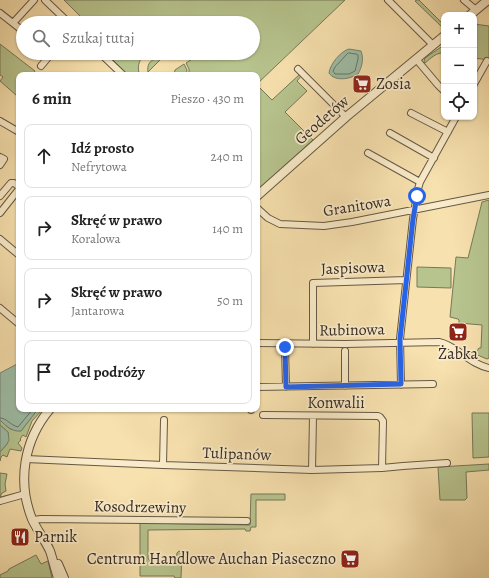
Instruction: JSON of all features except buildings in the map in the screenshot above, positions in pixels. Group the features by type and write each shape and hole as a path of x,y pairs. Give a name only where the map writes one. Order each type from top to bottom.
{"street":[{"path":"19,16 34,0"},
{"path":"45,0 61,16"},
{"path":"388,0 433,45"},
{"path":"464,0 472,12"},
{"path":"474,12 488,0"},
{"path":"0,13 16,25"},
{"path":"13,23 16,20"},
{"name":"Geodetów","path":"260,193 346,116 441,38"},
{"path":"416,58 441,88"},
{"path":"41,66 46,60"},
{"path":"107,60 120,72"},
{"path":"477,79 487,61"},
{"path":"298,69 346,116"},
{"path":"411,113 448,132"},
{"path":"401,384 400,343 406,280 418,189 420,182 454,120"},
{"path":"0,121 16,130"},
{"path":"390,133 434,158"},
{"path":"368,153 420,182"},
{"path":"0,196 11,183 16,185"},
{"path":"0,213 16,193"},
{"name":"Granitowa","path":"260,211 268,218 280,224 324,226 352,222 489,195"},
{"path":"0,239 16,252"},
{"name":"Jaspisowa","path":"313,344 313,283 406,280"},
{"path":"0,308 16,320"},
{"name":"Rubinowa","path":"260,343 313,344 439,342 449,345 474,363 489,368"},
{"path":"285,347 286,387"},
{"path":"345,351 345,386"},
{"path":"260,387 433,384"},
{"path":"47,412 32,436 27,451 24,479 28,508 50,551 58,578"},
{"name":"Konwalii","path":"263,415 378,416 383,422 382,468"},
{"path":"312,470 313,416"},
{"path":"163,465 164,420"},
{"name":"Tulipanów","path":"26,459 312,470 382,468 447,463"},
{"path":"0,501 25,494"},
{"name":"Kosodrzewiny","path":"33,520 247,521"},
{"path":"50,551 55,556 64,578"}],"green space":[{"path":"64,0 345,0 260,81 260,72 189,72 186,63 190,60 260,60 260,16 80,16"},
{"path":"419,0 441,22 441,26 415,1"},
{"path":"477,24 489,26 489,60 477,58"},
{"path":"0,44 16,56 16,60 21,60 35,71 16,72 16,95 0,81 3,77 0,75"},
{"path":"441,47 441,53 436,54 425,63 425,58"},
{"path":"113,60 141,60 138,67 139,72 125,72"},
{"path":"160,60 148,72 149,64 151,61"},
{"path":"184,64 187,70 187,72 175,72 175,70"},
{"path":"300,74 301,76 297,81 307,91 285,112 313,140 260,188 260,88 272,100"},
{"path":"489,200 489,358 487,359 475,354 479,348 481,348 482,325 459,323 458,319 450,317 456,257 468,258 482,202"},
{"path":"417,267 451,268 451,288 417,287"},
{"path":"36,412 40,412 32,421 26,437 23,435 18,443 22,448 21,451 10,449 7,457 3,455 0,461 0,452 7,444 8,432 0,425 0,420 10,429 21,431"},
{"path":"472,413 489,413 489,457 473,458"},
{"path":"489,464 489,470 466,472 467,498 465,500 440,500 438,467"},
{"path":"0,473 7,474 5,484 6,491 2,493 0,497"},
{"path":"251,494 285,494 285,500 256,500 256,527 251,527 250,531 246,531 245,529 148,530 148,558 151,563 173,562 176,560 177,553 179,551 182,552 181,578 175,578 174,576 140,576 140,523 250,525"},
{"path":"36,555 41,564 48,561 52,578 0,578 0,575 9,569"}],"water":[{"path":"349,49 361,51 361,69 358,74 351,77 343,79 335,78 329,73 330,69 339,55"},
{"path":"16,365 16,412 36,412 21,431 15,431 9,428 0,420 0,373"},
{"path":"0,425 8,432 9,440 0,452"}],"place":[{"name":"Zosia","path":"362,84"},
{"name":"Żabka","path":"458,332"},
{"name":"Parnik","path":"20,537"},
{"name":"Centrum Handlowe Auchan Piaseczno","path":"350,559"}],"route":[{"path":"285,347 286,387 401,384 400,339 413,219 417,196"}]}
